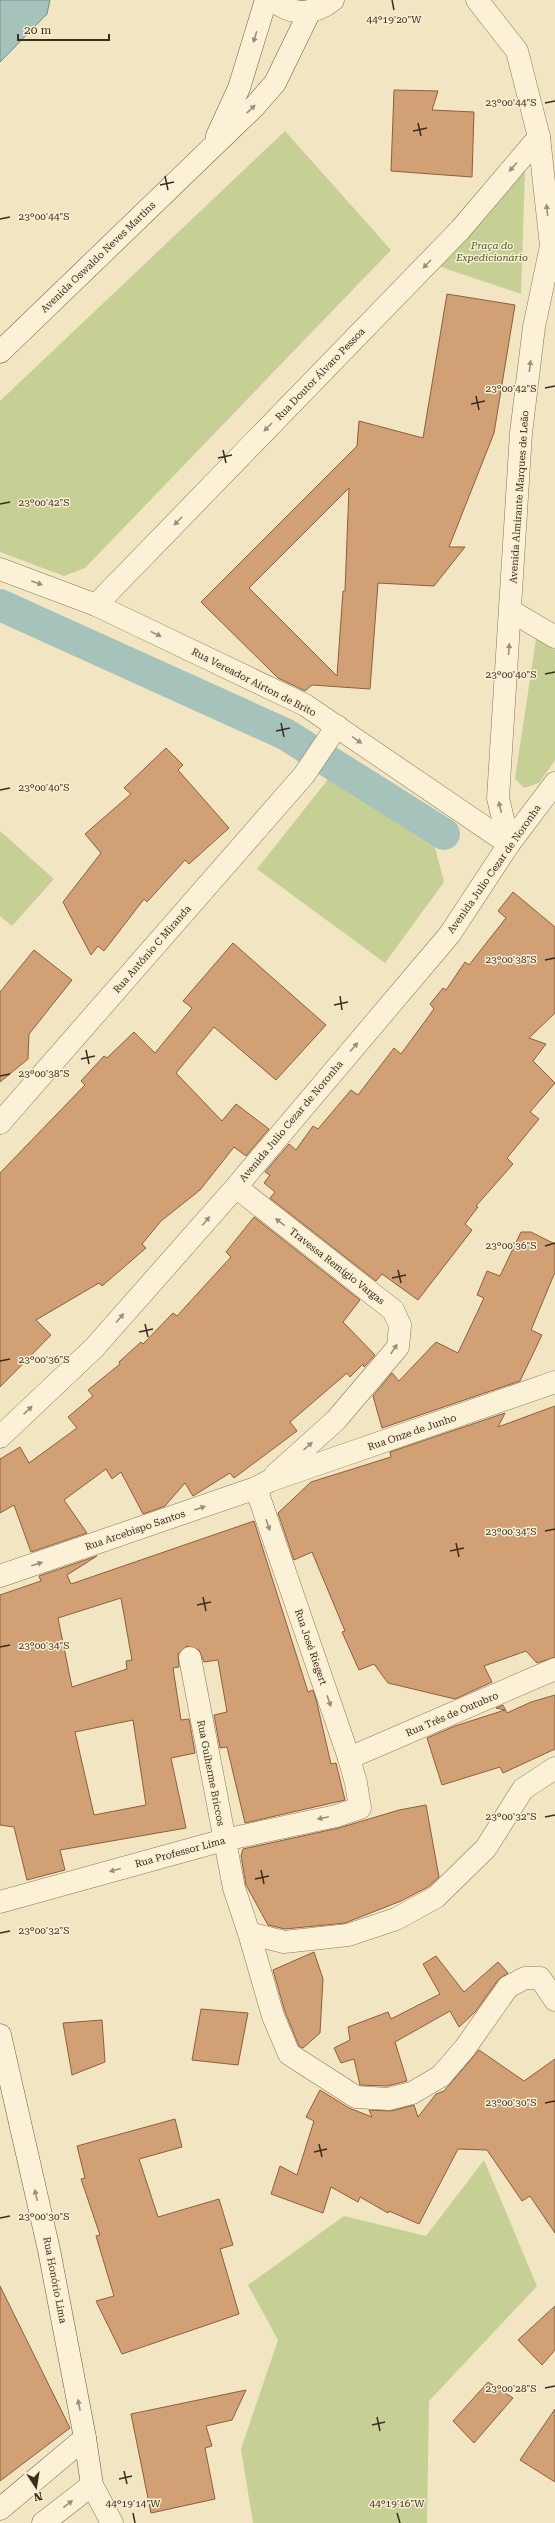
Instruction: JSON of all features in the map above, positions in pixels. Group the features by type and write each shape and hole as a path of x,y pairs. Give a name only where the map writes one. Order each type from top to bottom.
{"street":[{"name":"Avenida Oswaldo Neves Martins","path":"213,146 240,88 266,0"},
{"path":"273,0 291,11 310,11 324,7 332,0"},
{"name":"Avenida Almirante Marques de Leão","path":"477,0 517,51 539,137 551,246 534,327 521,434 512,611 498,798 509,844"},
{"name":"Avenida Oswaldo Neves Martins","path":"0,352 254,107 275,83 310,11"},
{"name":"Rua Doutor Álvaro Pessoa","path":"96,605 460,230 539,137"},
{"name":"Rua Vereador Aírton de Brito","path":"0,569 96,605 305,705 509,844"},
{"path":"512,611 555,636"},
{"name":"Rua Antônio C Miranda","path":"0,1123 304,775 337,726"},
{"name":"Avenida Julio Cezar de Noronha","path":"0,1437 94,1348 236,1187 450,934 509,844 555,783"},
{"name":"Travessa Remígio Vargas","path":"236,1187 393,1310 400,1325 398,1347 336,1420 262,1485"},
{"name":"Rua Onze de Junho","path":"262,1485 555,1382"},
{"name":"Rua Arcebispo Santos","path":"0,1576 262,1485"},
{"name":"Rua José Riegert","path":"262,1485 349,1758 356,1783 360,1808"},
{"name":"Rua Guiherme Briccos","path":"190,1658 234,1888 249,1933 273,2016 289,2054 356,2097 388,2099 412,2093 441,2076 465,2048 508,1987 525,1978 540,1978 552,1993 555,2000"},
{"name":"Rua Três de Outubro","path":"349,1758 555,1669"},
{"path":"249,1933 284,1942 348,1935 396,1919 436,1897 486,1848 523,1789 555,1768"},
{"name":"Rua Professor Lima","path":"0,1902 224,1840 336,1816 360,1808"},
{"name":"Rua Honório Lima","path":"0,2035 3,2067 49,2250 85,2438 92,2485 112,2523"},
{"path":"0,2508 85,2438"},
{"path":"43,2523 92,2485"}],"green space":[{"path":"285,131 391,250 85,568 64,576 0,552 0,401"},
{"name":"Praça do Expedicionário","path":"525,169 521,294 435,265"},
{"path":"536,639 555,650 555,760 539,783 524,788 515,779"},
{"path":"333,773 434,844 444,882 385,963 257,869"},
{"path":"0,831 54,879 12,926 0,916"},
{"path":"484,2160 537,2286 429,2401 427,2523 253,2523 241,2449 278,2340 248,2285 344,2216 426,2236"}],"water":[{"path":"0,0 50,0 47,14 0,62"}],"building":[{"path":"394,90 438,91 432,110 474,112 472,177 391,171"},
{"path":"447,294 515,305 494,433 449,547 465,547 434,586 378,583 370,689 312,685 305,691 278,678 201,602 357,446 359,421 423,438","holes":["349,488 345,591 343,591 337,676 249,588"]},
{"path":"166,748 183,765 178,770 229,828 189,864 185,860 147,902 144,899 104,951 98,946 91,955 63,902 101,853 85,834 131,794 124,788"},
{"path":"513,892 555,927 555,1013 529,1038 546,1044 533,1061 555,1083 530,1112 539,1119 507,1158 513,1164 476,1206 478,1207 465,1224 472,1230 418,1300 382,1274 376,1281 270,1198 275,1192 264,1183 270,1175 265,1172 289,1144 296,1150 313,1126 318,1129 351,1090 358,1095 394,1048 401,1054 434,1009 430,1004 443,988 446,990 465,962 469,965 506,918 498,911"},
{"path":"233,943 326,1025 276,1080 214,1027 176,1073 222,1121 236,1104 269,1129 246,1156 234,1147 200,1190 161,1221 142,1244 146,1248 102,1286 99,1283 36,1320 51,1335 0,1387 0,1173 85,1085 81,1081 104,1056 107,1058 134,1032 155,1053 192,1008 183,1001"},
{"path":"34,950 72,980 29,1034 28,1059 0,1082 0,992"},
{"path":"254,1217 360,1300 343,1322 375,1355 364,1367 363,1364 350,1377 347,1373 290,1422 297,1431 234,1478 230,1473 193,1496 185,1483 165,1506 143,1514 121,1472 112,1479 106,1469 64,1500 87,1533 31,1552 14,1505 0,1513 0,1459 20,1447 29,1463 77,1428 68,1417 93,1396 88,1390 120,1364 119,1362 141,1342 143,1344 173,1313 177,1316 231,1257 226,1252"},
{"path":"521,1232 531,1232 555,1244 555,1272 531,1330 542,1335 520,1381 382,1428 373,1396 392,1373 399,1381 436,1342 458,1353 484,1298 477,1295 487,1271 500,1276"},
{"path":"555,1406 555,1657 537,1663 526,1651 484,1666 492,1682 455,1699 388,1683 374,1664 359,1670 342,1632 345,1631 312,1552 294,1560 278,1513 311,1482 391,1457 390,1452 505,1413 498,1427"},
{"path":"254,1521 308,1692 313,1690 316,1699 331,1764 336,1763 345,1800 245,1823 227,1747 220,1748 214,1715 227,1712 218,1660 204,1662 199,1650 187,1646 178,1654 179,1667 173,1668 181,1720 189,1719 195,1753 171,1758 186,1828 60,1850 65,1870 27,1880 14,1827 0,1825 0,1595 41,1581 39,1576 97,1556 67,1575 71,1584","holes":["121,1598 132,1660 126,1661 127,1669 72,1687 58,1618","133,1720 146,1805 94,1815 75,1732"]},
{"path":"555,1695 555,1749 503,1773 500,1767 442,1785 427,1738 455,1726 505,1710 496,1708 503,1705 507,1713 531,1702"},
{"path":"426,1805 439,1877 428,1887 401,1901 345,1923 285,1929 268,1925 246,1885 241,1856 243,1849 339,1828 399,1810"},
{"path":"314,1952 323,1979 320,2033 303,2048 299,2046 285,2012 273,1970"},
{"path":"436,1956 464,1992 498,1962 508,1973 498,1980 475,2012 459,2027 450,2011 395,2042 407,2081 387,2086 360,2085 354,2059 341,2063 334,2048 350,2040 348,2027 388,2012 391,2019 440,1994 423,1964"},
{"path":"201,2009 248,2013 238,2065 192,2060"},
{"path":"102,2020 105,2062 72,2075 63,2023"},
{"path":"479,2050 524,2081 555,2059 555,2233 530,2196 522,2201 487,2150 458,2149 419,2224 389,2211 388,2213 360,2197 358,2202 331,2187 323,2213 271,2194 280,2166 297,2175 314,2121 306,2117 320,2090 349,2108 372,2117 369,2110 391,2111 414,2105 418,2117 436,2094 444,2091"},
{"path":"175,2119 182,2147 139,2159 158,2217 219,2199 233,2245 220,2249 239,2314 122,2354 96,2301 114,2296 96,2236 100,2235 81,2179 85,2178 77,2146"},
{"path":"0,2286 70,2428 0,2481"},
{"path":"555,2306 555,2350 542,2365 518,2340"},
{"path":"488,2382 513,2398 474,2443 453,2421"},
{"path":"246,2390 232,2420 206,2426 212,2446 205,2448 215,2499 151,2513 131,2414"},
{"path":"555,2409 555,2482 520,2460"}],"waterway":[{"path":"0,605 285,734 444,834"}]}
